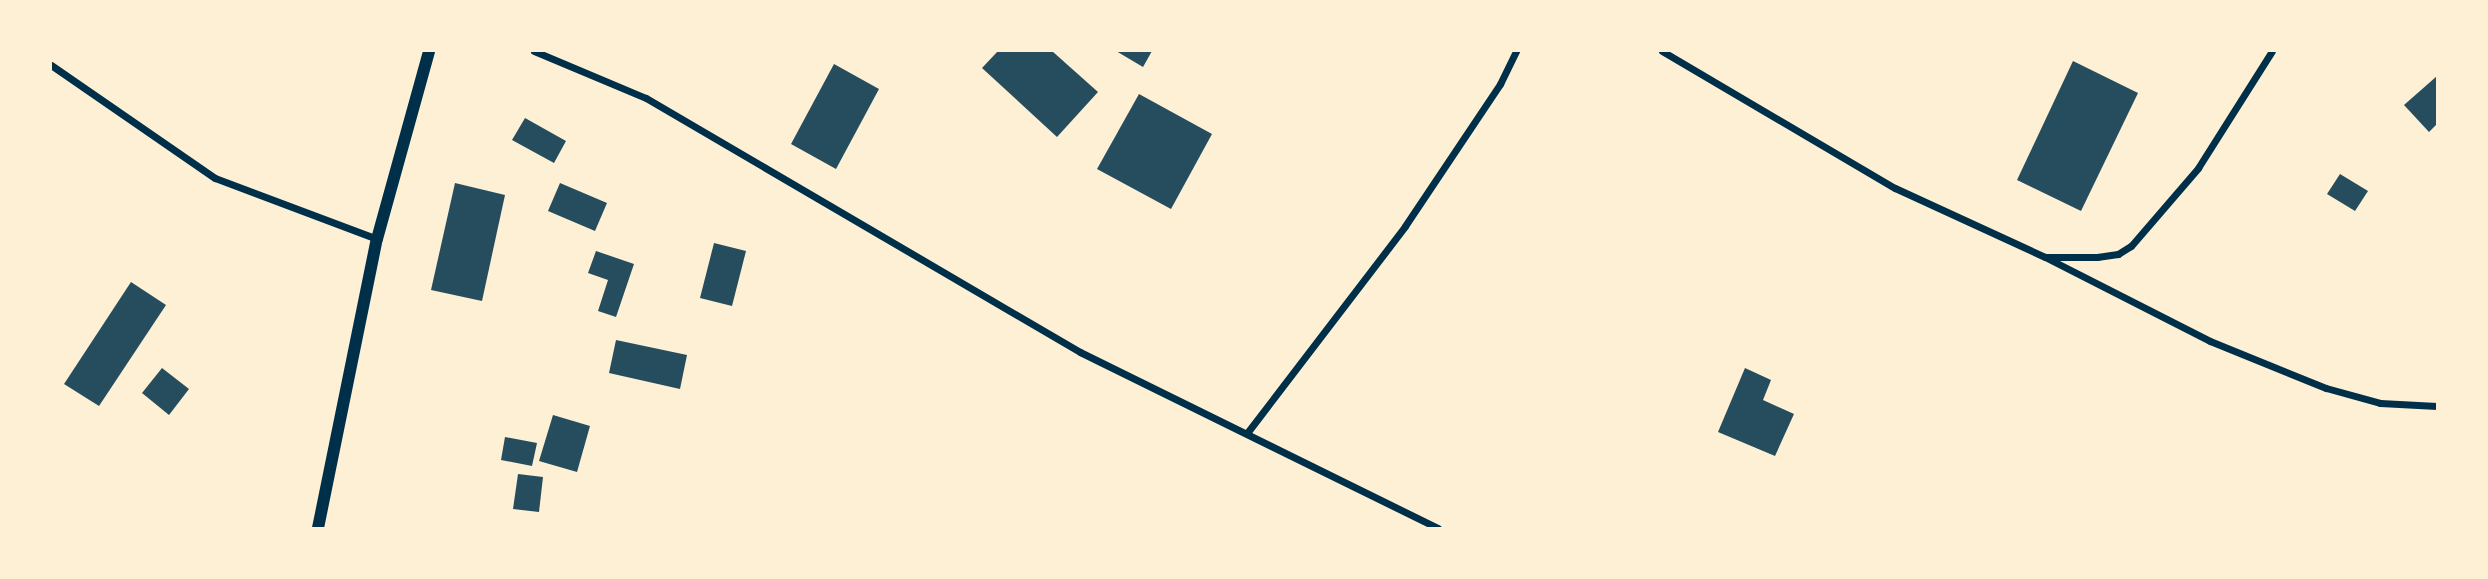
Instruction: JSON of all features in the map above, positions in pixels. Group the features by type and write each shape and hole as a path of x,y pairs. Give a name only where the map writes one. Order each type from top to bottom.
{"street":[{"path":"318,528 377,239 429,51"},
{"path":"534,51 646,98 1080,352 1438,528"},
{"path":"1247,433 1405,226 1500,84 1516,51"},
{"path":"1662,51 1895,188 2045,257 2210,341 2326,388 2380,402 2437,406"},
{"path":"2045,257 2097,257 2131,246 2198,168 2272,51"},
{"path":"51,65 215,178 377,239"}],"building":[{"path":"998,51 1052,51 1098,92 1057,137 982,68"},
{"path":"1116,51 1152,51 1143,67"},
{"path":"2073,61 2138,93 2081,211 2017,180"},
{"path":"834,64 879,89 836,169 791,144"},
{"path":"2437,76 2437,124 2429,132 2404,105"},
{"path":"1139,94 1212,134 1171,209 1097,169"},
{"path":"525,118 566,141 554,163 512,140"},
{"path":"2340,174 2368,191 2355,211 2327,194"},
{"path":"455,183 505,195 482,301 431,290"},
{"path":"560,183 607,203 595,231 548,211"},
{"path":"714,243 746,251 732,306 700,298"},
{"path":"596,251 634,264 616,317 598,311 608,280 588,273"},
{"path":"131,282 166,305 99,406 64,384"},
{"path":"616,340 687,355 680,389 609,373"},
{"path":"162,368 189,389 169,415 142,393"},
{"path":"1745,368 1771,380 1763,400 1794,414 1775,456 1718,432"},
{"path":"553,415 590,426 577,472 539,461"},
{"path":"505,437 537,443 532,466 501,460"},
{"path":"518,474 543,477 539,512 513,509"}]}
